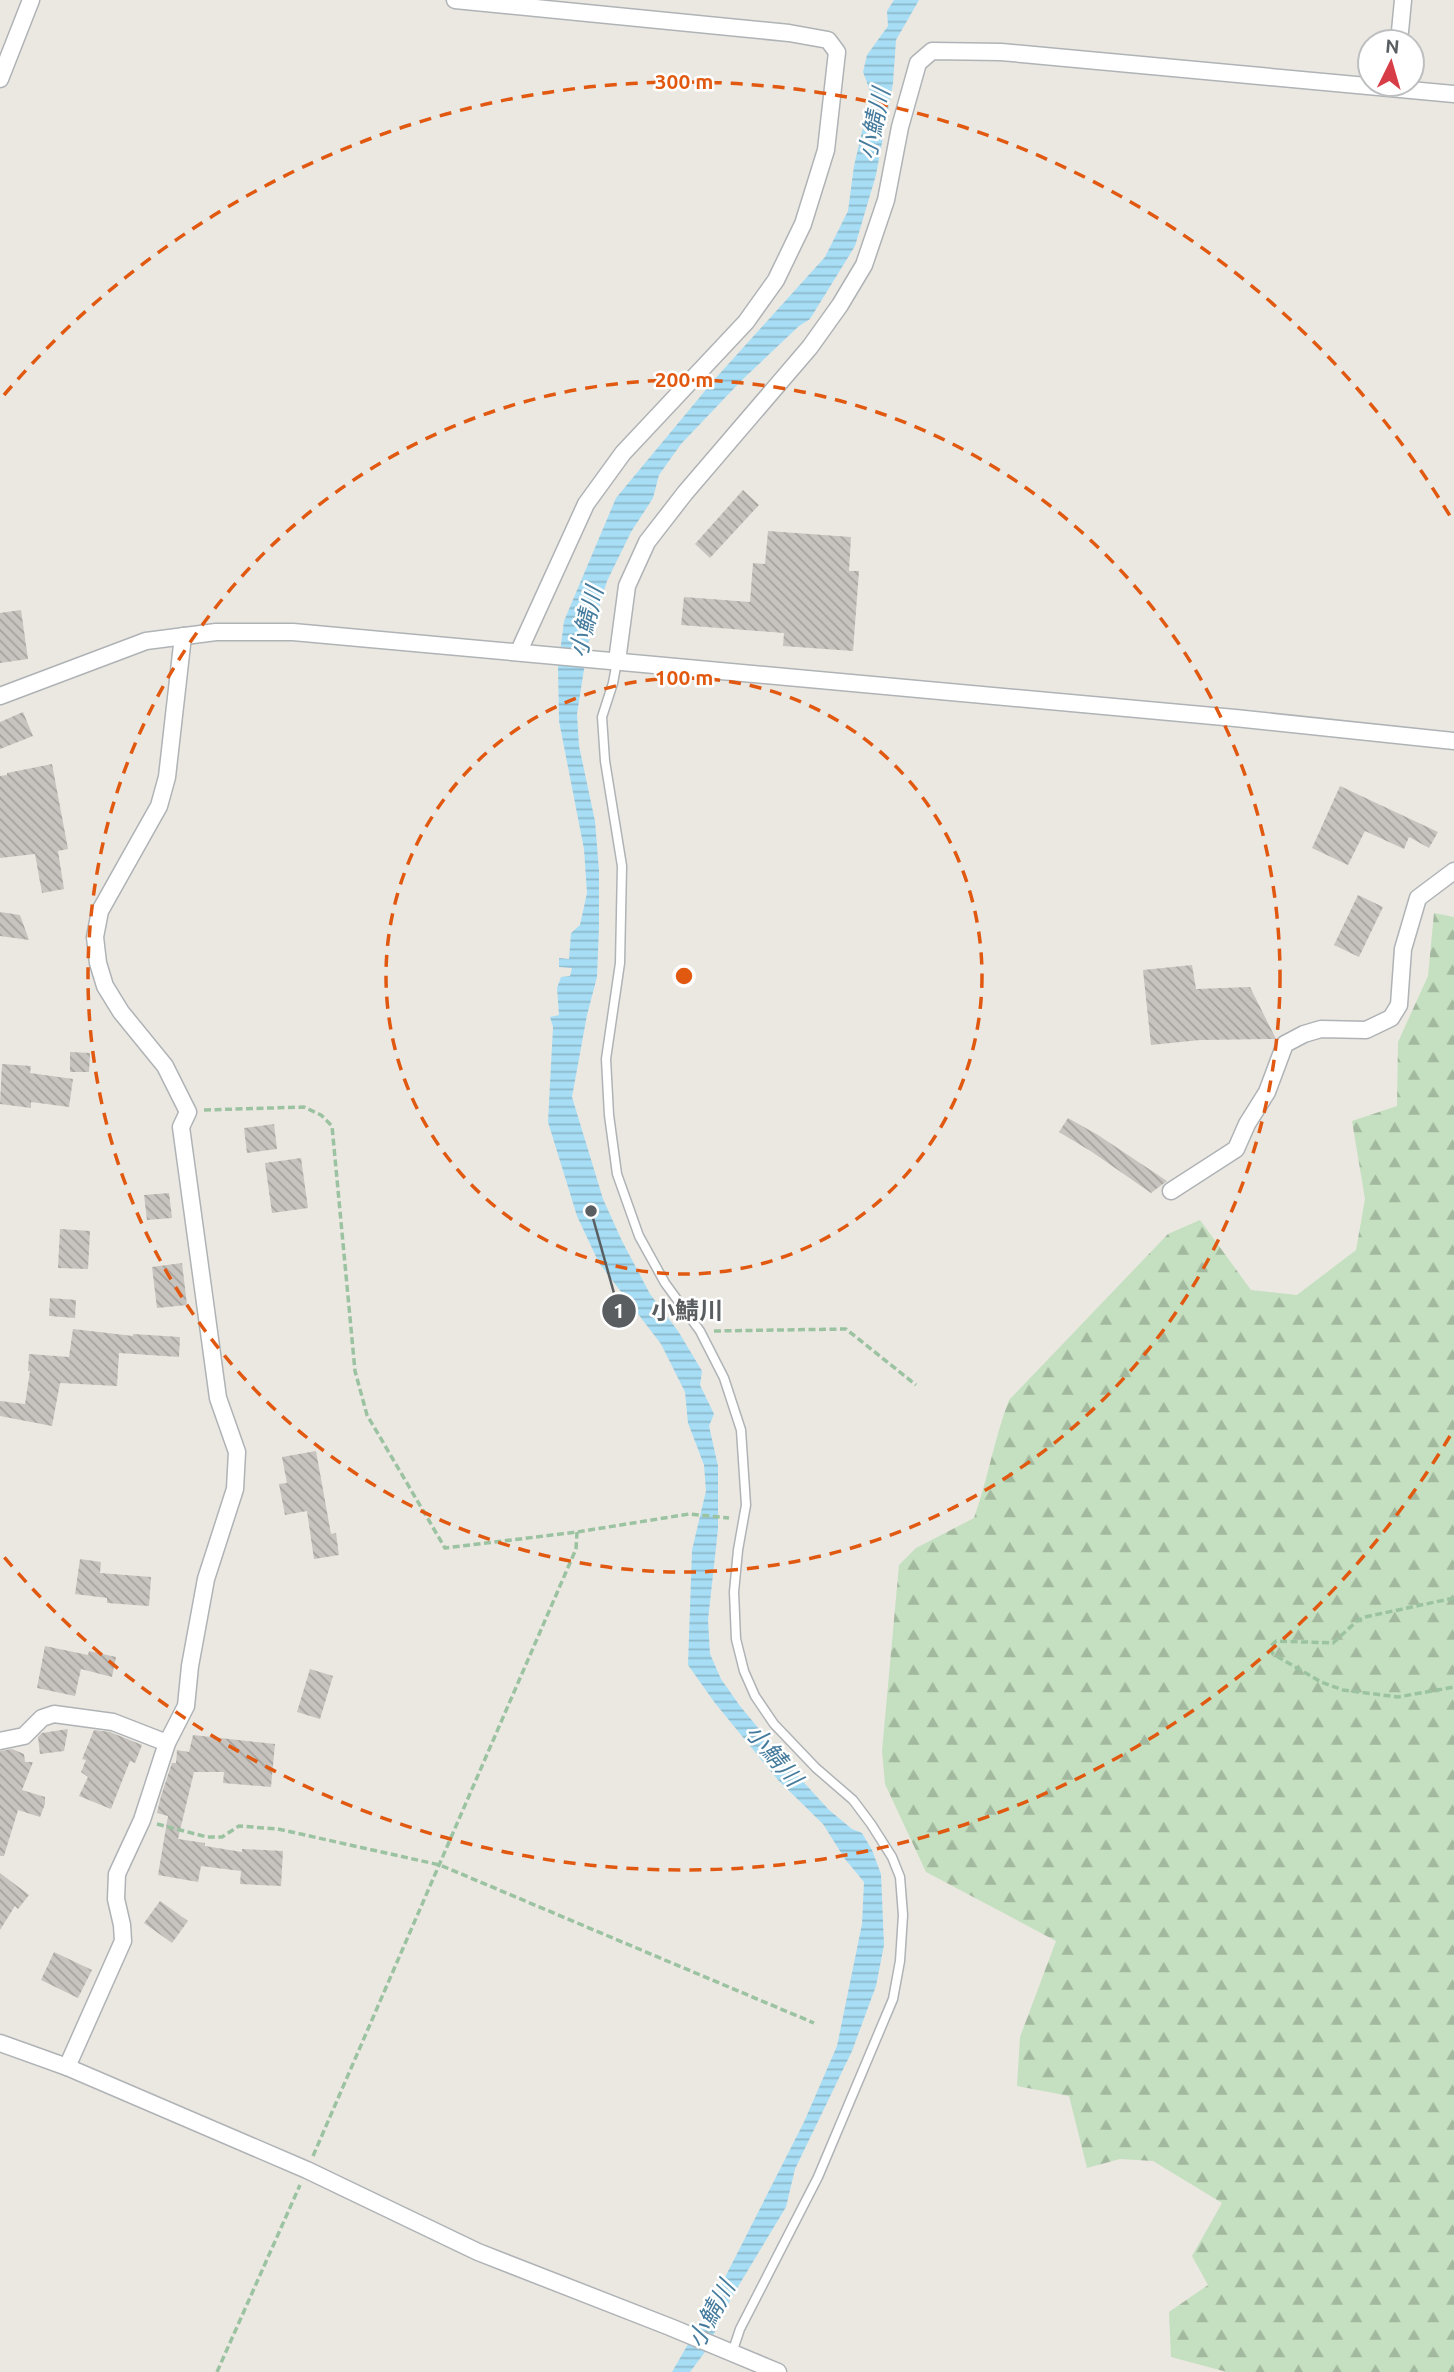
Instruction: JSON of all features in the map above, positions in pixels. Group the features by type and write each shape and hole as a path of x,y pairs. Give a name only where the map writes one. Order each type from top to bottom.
{"street":[{"path":"0,79 32,0"},
{"path":"455,0 789,33 828,40 837,52 826,150 803,224 776,280 746,322 623,453 586,504 519,652"},
{"path":"1400,28 1403,0"},
{"path":"611,661 627,586 647,541 810,347 841,305 864,265 886,200 900,127 918,63 932,51 1001,52 1356,83"},
{"path":"1426,90 1454,94"},
{"path":"0,696 146,641 216,632 293,632 1235,718 1454,741"},
{"path":"67,2067 123,1941 116,1899 117,1874 142,1820 167,1744 186,1706 190,1667 206,1579 235,1489 237,1452 218,1398 181,1127 188,1112 165,1066 121,1012 105,986 95,937 100,911 159,806 167,777 183,636"},
{"path":"1171,1191 1236,1149 1247,1124 1267,1092 1285,1044 1321,1029 1366,1030 1391,1018 1399,1005 1403,949 1418,898 1454,871"},
{"path":"0,1741 24,1735 42,1718 54,1714 113,1723 135,1729 167,1744"},
{"path":"0,2043 67,2067 307,2170 478,2252 778,2372"}],"lane":[{"path":"611,661 613,683 602,717 605,761 622,866 620,963 606,1059 609,1115 617,1174 639,1236 665,1283 700,1331 724,1378 741,1430 746,1505 741,1519 734,1592 736,1639 744,1671 755,1696 774,1724 816,1768 853,1800 871,1824 892,1857 900,1877 903,1915 900,1961 893,1999 818,2177 728,2352"}],"path":[{"path":"188,1112 304,1107 321,1115 332,1126 355,1371 367,1415 445,1548 577,1532 689,1514 741,1519"},
{"path":"700,1331 846,1329 916,1385"},
{"path":"217,2372 576,1549 577,1532"},
{"path":"1454,1598 1365,1618 1357,1621 1333,1643 1276,1641 1270,1647 1273,1654 1321,1682 1343,1690 1398,1697 1454,1687"},
{"path":"142,1820 207,1837 222,1837 239,1826 278,1829 440,1865 814,2023"}],"green space":[{"path":"1434,913 1454,917 1454,2372 1227,2372 1171,2357 1169,2312 1208,2285 1192,2256 1222,2203 1153,2161 1120,2159 1087,2168 1069,2096 1017,2086 1020,2037 1056,1941 926,1872 885,1784 882,1751 899,1565 916,1548 974,1518 1009,1400 1168,1234 1200,1220 1251,1290 1297,1295 1356,1250 1365,1199 1352,1121 1397,1106 1398,1042 1428,976"}],"water":[{"path":"894,0 919,0 896,40 893,83 876,175 855,246 810,319 799,326 741,381 681,444 659,475 653,498 631,532 607,581 588,644 577,714 579,746 595,821 599,871 599,927 597,977 572,1097 603,1199 650,1294 678,1331 702,1371 700,1385 714,1414 709,1426 718,1466 718,1529 708,1620 710,1654 721,1679 740,1706 797,1775 829,1810 852,1829 862,1833 881,1874 884,1945 876,1986 852,2051 795,2169 786,2207 730,2300 705,2352 690,2372 672,2372 714,2299 804,2122 837,2046 862,1924 864,1882 845,1859 823,1824 778,1780 715,1703 688,1665 692,1550 706,1491 704,1465 688,1423 685,1392 661,1344 599,1263 577,1216 548,1122 553,1027 550,1017 559,1015 557,988 561,977 570,976 572,968 559,967 559,958 569,959 571,933 580,925 587,893 584,849 559,721 558,668 564,621 616,498 714,380 825,257 848,211 854,166 871,93 863,72 867,55 888,26 887,11"}],"building":[{"path":"743,490 759,505 710,558 695,544"},
{"path":"768,531 851,537 849,571 859,571 853,651 783,646 784,633 681,625 684,597 750,602 753,563 765,564"},
{"path":"21,610 28,659 0,663 0,613"},
{"path":"23,712 33,736 0,749 0,722"},
{"path":"52,764 68,849 58,851 64,889 42,893 35,854 0,858 0,776"},
{"path":"1340,786 1438,832 1429,848 1409,837 1404,849 1365,831 1348,865 1312,848"},
{"path":"1358,895 1383,907 1359,957 1334,945"},
{"path":"0,912 20,915 29,940 0,936"},
{"path":"1192,965 1196,989 1250,987 1276,1039 1200,1040 1151,1045 1143,970"},
{"path":"70,1052 90,1053 89,1072 70,1072"},
{"path":"2,1064 31,1066 30,1073 73,1079 69,1107 31,1102 31,1108 0,1104"},
{"path":"1068,1118 1167,1181 1151,1193 1059,1132"},
{"path":"274,1124 277,1149 247,1153 244,1128"},
{"path":"301,1158 308,1208 272,1213 265,1163"},
{"path":"169,1193 172,1218 147,1220 144,1195"},
{"path":"60,1229 90,1231 88,1269 58,1268"},
{"path":"182,1263 187,1305 157,1308 152,1267"},
{"path":"50,1298 76,1300 75,1318 49,1316"},
{"path":"73,1329 133,1336 180,1337 179,1357 119,1353 117,1386 60,1383 52,1426 0,1416 0,1401 25,1404 30,1371 29,1354 69,1357"},
{"path":"316,1451 331,1534 336,1533 339,1555 314,1559 307,1511 285,1515 279,1484 287,1483 282,1457"},
{"path":"80,1559 101,1562 100,1573 151,1577 149,1606 107,1603 107,1598 75,1594"},
{"path":"45,1646 88,1655 89,1651 116,1657 112,1677 81,1669 75,1696 37,1688"},
{"path":"310,1669 333,1676 320,1719 297,1712"},
{"path":"68,1729 64,1751 40,1754 38,1737 42,1733"},
{"path":"94,1730 110,1732 142,1745 135,1763 130,1761 111,1809 79,1796 88,1777 81,1772 86,1760 82,1759"},
{"path":"193,1735 275,1744 271,1787 223,1783 224,1772 194,1772 178,1839 242,1852 242,1849 283,1851 281,1886 240,1884 241,1871 201,1866 198,1882 158,1875 168,1816 157,1813 161,1796 172,1763 176,1763 177,1750 189,1752"},
{"path":"12,1749 24,1754 25,1762 33,1762 22,1790 45,1797 45,1804 40,1817 18,1810 4,1856 0,1856 0,1751"},
{"path":"0,1873 29,1895 18,1909 15,1906 0,1930"},
{"path":"160,1901 188,1921 172,1943 144,1923"},
{"path":"54,1952 92,1970 78,1998 41,1980"}],"place":[{"name":"小鯖川","path":"591,1211"}]}
